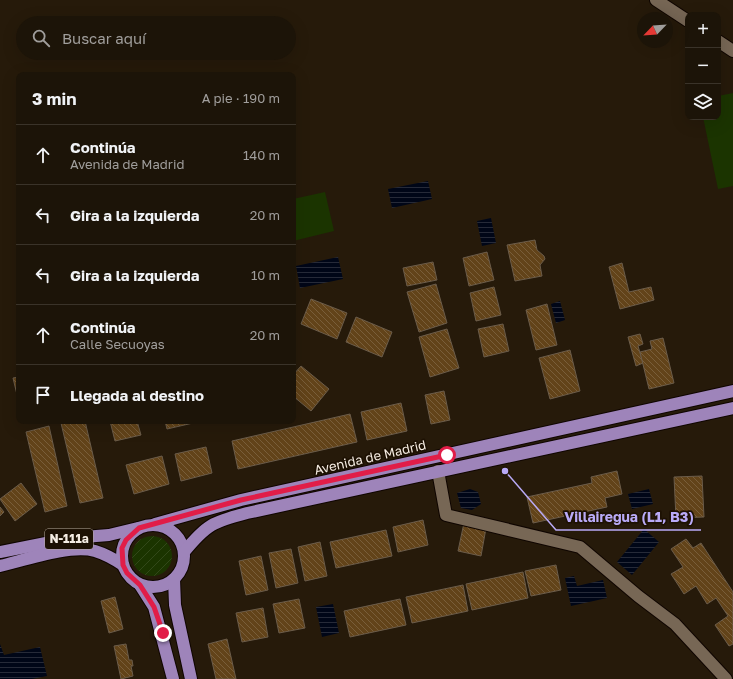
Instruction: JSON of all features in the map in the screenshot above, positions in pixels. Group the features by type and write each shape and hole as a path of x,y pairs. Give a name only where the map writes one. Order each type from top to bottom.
{"main road":[{"name":"Avenida de Madrid","path":"155,524 241,500 733,391"},
{"path":"184,552 200,532 220,520 438,471 733,408"},
{"name":"N-111a","path":"0,552 71,538 109,535 155,524"},
{"path":"140,585 158,587 174,579 180,572 184,562 184,552 181,541 175,533 165,527 155,524"},
{"path":"123,565 122,548 126,540 139,528"},
{"name":"N-111a","path":"0,566 76,549 94,550 123,565 127,573 140,585"},
{"path":"174,579 175,605 191,679"},
{"path":"140,585 154,607 174,679"}],"street":[{"path":"656,0 685,19"},
{"path":"721,43 733,50"},
{"path":"438,471 446,515 580,547 638,596 675,624 726,679"}],"green space":[{"path":"733,93 733,186 718,189 704,120 721,120 721,95"},
{"path":"325,192 334,231 296,240 296,198"},
{"path":"156,536 163,539 169,545 172,556 171,564 163,573 156,576 148,576 141,573 133,564 132,552 135,545 144,537"}],"water":[{"path":"428,181 432,199 392,208 388,189"},
{"path":"491,218 496,243 482,246 477,221"},
{"path":"338,257 343,279 300,288 296,266"},
{"path":"560,301 565,320 556,323 551,304"},
{"path":"470,489 478,492 481,504 472,510 461,508 457,493"},
{"path":"649,489 653,504 632,509 628,494"},
{"path":"644,529 659,542 632,575 617,562"},
{"path":"574,576 577,586 603,580 607,598 571,606 565,578"},
{"path":"333,604 339,633 322,637 316,607"},
{"path":"0,644 4,655 40,647 47,676 32,679 0,679"}],"building":[{"path":"535,240 537,250 544,256 545,259 540,265 542,276 515,281 507,245"},
{"path":"487,252 494,280 469,286 463,258"},
{"path":"433,262 437,280 407,286 403,268"},
{"path":"622,263 629,292 651,287 654,300 620,309 609,267"},
{"path":"436,284 447,323 419,332 407,292"},
{"path":"494,287 501,315 476,321 470,293"},
{"path":"311,299 347,313 337,339 301,324"},
{"path":"547,304 557,345 536,350 526,310"},
{"path":"356,317 392,332 382,357 346,342"},
{"path":"503,324 509,351 484,357 478,329"},
{"path":"447,329 459,368 430,377 419,337"},
{"path":"640,334 643,344 638,346 643,363 636,366 628,337"},
{"path":"663,338 674,383 649,389 640,352 652,349 650,341"},
{"path":"570,350 580,391 550,399 539,358"},
{"path":"301,366 329,389 311,411 296,398 296,372"},
{"path":"13,378 16,378 16,390"},
{"path":"444,391 450,420 431,424 425,395"},
{"path":"401,403 407,431 367,440 361,412"},
{"path":"350,414 357,442 238,469 232,441"},
{"path":"61,424 86,424 103,498 80,503"},
{"path":"111,424 138,424 141,435 115,441"},
{"path":"166,424 189,424 167,429"},
{"path":"49,426 67,506 45,512 26,432"},
{"path":"206,447 212,473 181,481 175,454"},
{"path":"162,456 169,484 134,494 126,465"},
{"path":"617,471 622,494 605,498 607,507 533,523 527,497 592,483 591,477"},
{"path":"702,476 704,517 676,518 674,477"},
{"path":"21,483 37,504 15,521 0,499"},
{"path":"0,507 4,512 0,516"},
{"path":"423,520 428,545 398,552 393,527"},
{"path":"464,523 486,528 481,556 458,551"},
{"path":"386,530 392,556 336,568 330,542"},
{"path":"686,539 693,548 701,543 733,592 733,644 729,646 715,625 728,616 716,598 707,604 696,586 684,594 671,574 683,567 671,549"},
{"path":"320,542 327,576 305,581 298,547"},
{"path":"291,549 298,583 276,588 269,553"},
{"path":"261,556 268,590 246,595 239,561"},
{"path":"556,565 561,590 531,596 525,571"},
{"path":"523,572 528,598 472,610 466,584"},
{"path":"463,585 468,611 412,623 406,597"},
{"path":"115,597 123,629 109,633 101,601"},
{"path":"299,599 305,628 279,633 273,604"},
{"path":"400,599 406,625 350,637 344,611"},
{"path":"263,608 268,637 242,642 236,613"},
{"path":"227,639 236,679 216,679 208,644"},
{"path":"126,644 129,660 132,660 133,666 131,666 133,676 121,679 114,646"}],"place":[{"name":"Villairegua (L1, B3)","path":"505,471"}],"route":[{"path":"163,633 154,607 140,585 127,573 123,565 122,548 131,533 147,525 241,500 447,455"}]}
